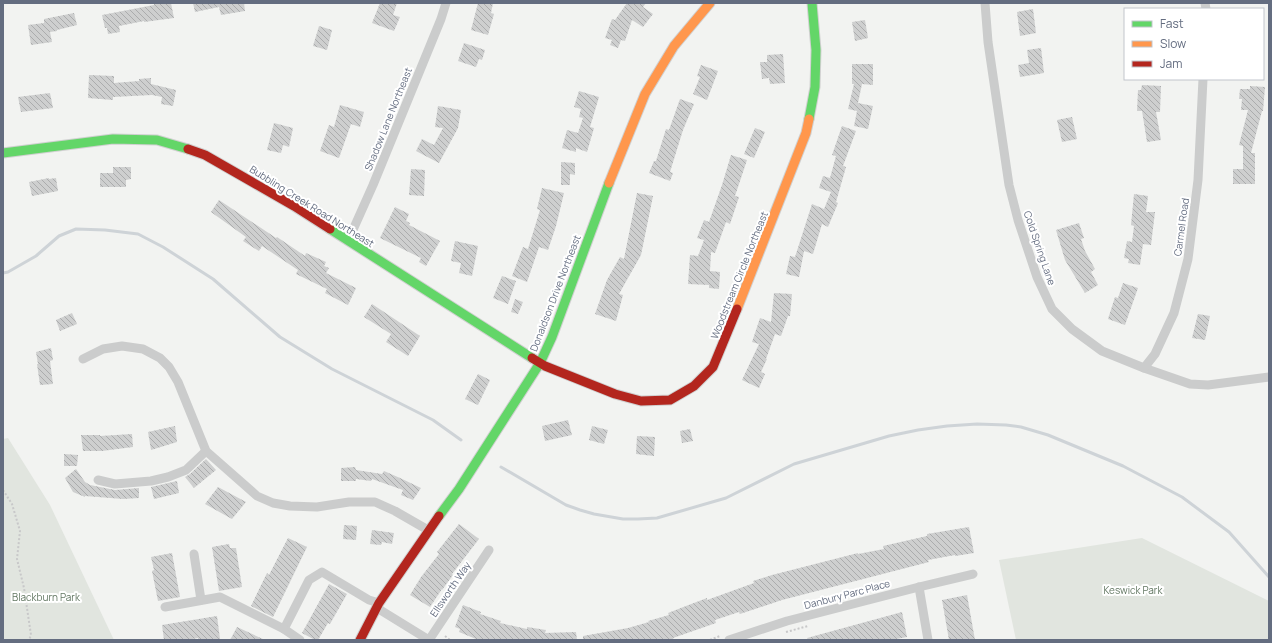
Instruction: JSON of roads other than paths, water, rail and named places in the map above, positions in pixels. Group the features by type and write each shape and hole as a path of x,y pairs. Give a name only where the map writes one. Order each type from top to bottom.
{"street":[{"name":"Shadow Lane Northeast","path":"348,241 373,185 441,19 446,3"},
{"name":"Donaldson Drive Northeast","path":"360,640 378,606 428,530 459,489 540,363 552,337 603,198 645,94 674,46 710,3"},
{"name":"Woodstream Circle Northeast","path":"540,363 615,394 641,401 670,400 694,386 713,368 747,286 806,133 815,87 816,50 812,3"},
{"name":"Cold Spring Lane","path":"985,3 988,42 1009,185 1018,220 1037,277 1052,309 1072,329 1102,351 1190,384 1208,385 1269,377"},
{"name":"Carmel Road","path":"1144,368 1155,354 1174,313 1188,259 1198,180 1203,80"},
{"name":"Bubbling Creek Road Northeast","path":"3,154 113,139 156,140 182,146 206,154 294,206 540,363"},
{"path":"82,359 103,349 122,346 143,349 160,358 169,367 178,382 206,451 257,496 273,503 290,506 317,507 349,502 375,502 395,511 428,530"},
{"path":"98,480 115,484 151,481 168,477 186,470 206,451"},
{"name":"Ellsworth Way","path":"429,640 489,550"},
{"path":"194,554 201,600"},
{"path":"284,629 309,580 322,572 369,600 429,640"},
{"name":"Danbury Parc Place","path":"726,638 918,587 973,574"},
{"path":"918,587 928,640"},
{"path":"165,607 220,597 284,629 300,640"}],"waterway":[{"path":"3,273 8,272 36,256 59,236 76,229 105,230 138,234 163,247 213,279 280,337 332,369 433,420 461,440"},
{"path":"501,467 566,505 580,510 623,519 657,518 726,498 794,464 889,436 947,426 977,424 1021,427 1048,435 1123,466 1182,497 1229,532 1269,577"}],"park label":[{"name":"Keswick Park","path":"1133,590"},
{"name":"Blackburn Park","path":"46,597"}]}
